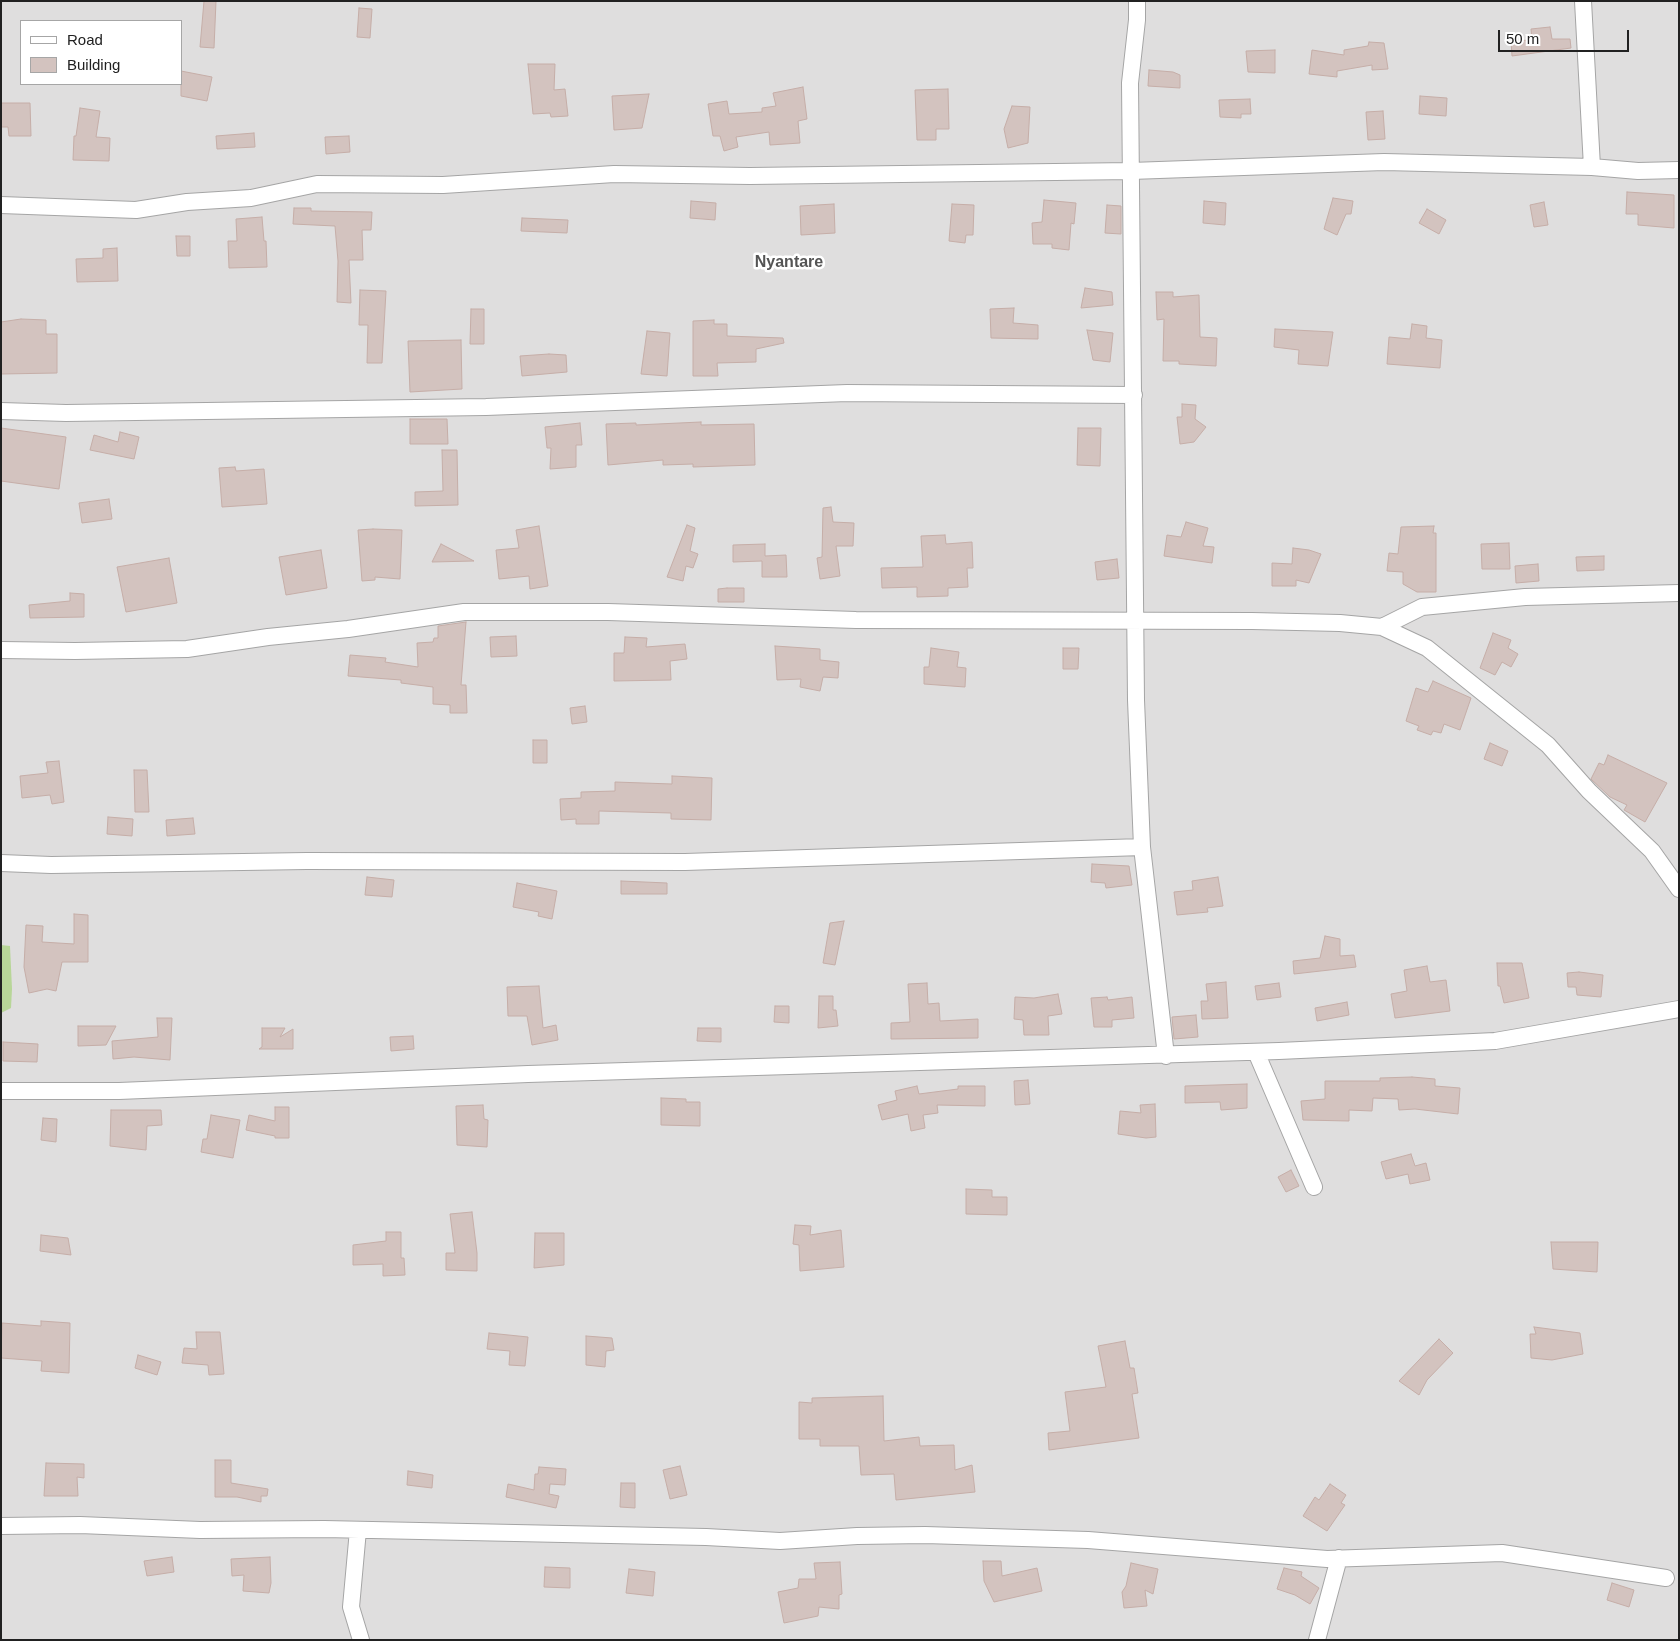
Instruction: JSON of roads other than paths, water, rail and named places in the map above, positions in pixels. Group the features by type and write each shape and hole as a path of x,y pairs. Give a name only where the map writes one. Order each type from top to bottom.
{"street":[{"path":"1137,1 1137,20 1130,83 1136,700 1142,847 1166,1056"},
{"path":"1583,1 1592,167"},
{"path":"1,205 136,210 187,202 251,198 317,184 444,185 614,174 750,176 1131,170 1384,162 1592,167 1638,171 1679,170"},
{"path":"1,411 66,413 486,407 847,393 1134,395"},
{"path":"1382,627 1422,607 1525,598 1679,593"},
{"path":"1,650 187,649 464,612 608,612 856,620 1340,622 1382,627 1427,648 1548,745 1589,791 1652,851 1679,889"},
{"path":"1,863 51,865 307,860 685,862 1142,847"},
{"path":"1,1092 119,1091 528,1074 1166,1056 1495,1041 1679,1010"},
{"path":"1256,1052 1314,1186"},
{"path":"1,1526 80,1525 200,1530 358,1530 706,1537 780,1541 857,1536 925,1535 1088,1540 1339,1558 1502,1554 1666,1578"},
{"path":"358,1530 351,1607 361,1640"},
{"path":"1317,1640 1339,1558"}],"district":[{"name":"Nyantare","path":"789,263"}]}
